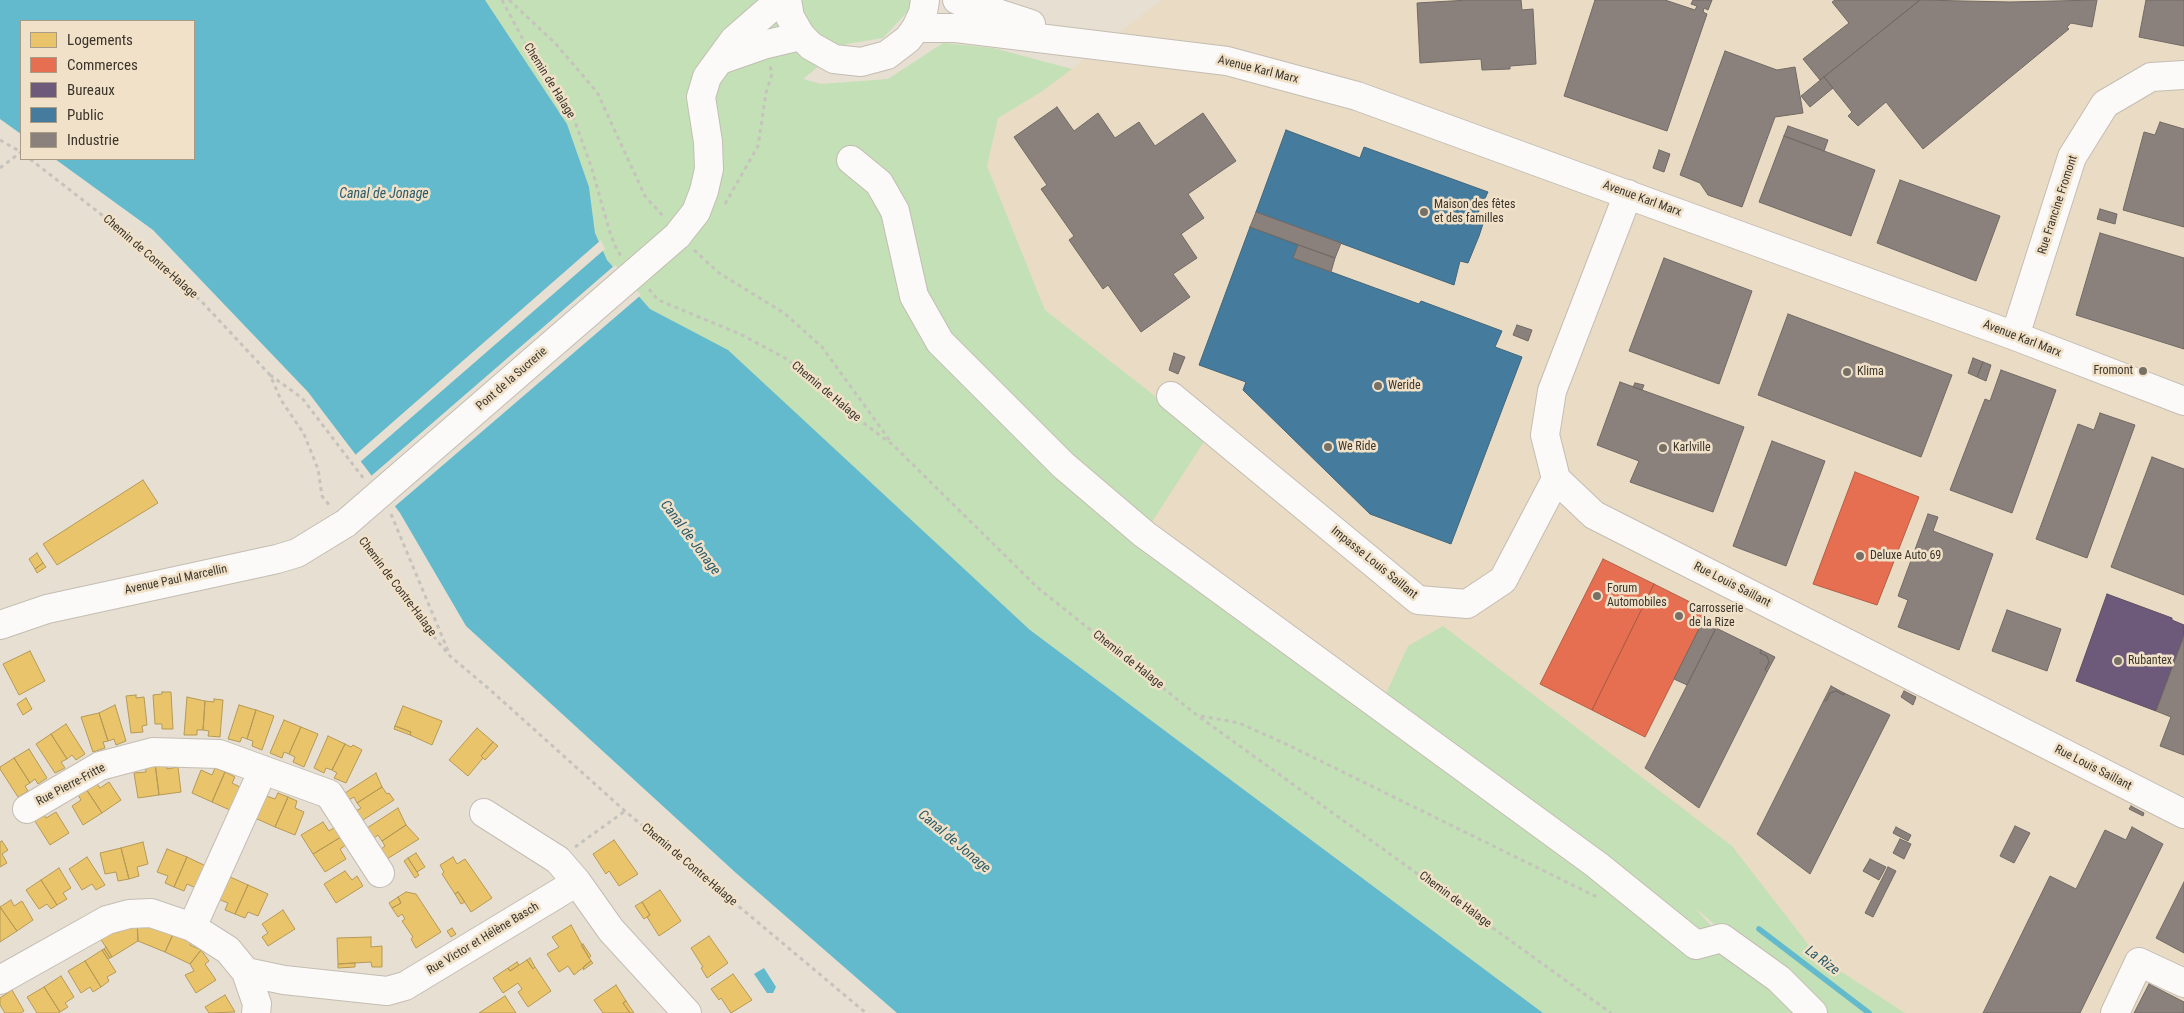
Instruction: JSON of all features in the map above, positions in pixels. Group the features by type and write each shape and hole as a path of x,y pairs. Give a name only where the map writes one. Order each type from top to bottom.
{"street":[{"path":"684,237 704,191 709,169 708,142 701,97 707,77 716,62 734,40 780,0"},
{"path":"787,0 790,17 801,36 822,54 834,59 861,62 875,60 898,48 916,28 923,13 925,0"},
{"name":"Avenue Karl Marx","path":"957,0 1087,43"},
{"name":"Avenue Karl Marx","path":"916,28 956,28 1227,61 1357,96 2015,336 2184,401"},
{"path":"716,62 763,45 801,36"},
{"name":"Rue Francine Fromont","path":"2015,336 2072,157 2105,104 2151,77 2184,75"},
{"path":"851,160 879,183 895,211 914,296 940,342 1063,465 1144,534 1589,859 1696,945 1722,938 1780,979 1813,1013"},
{"path":"1556,479 1545,435 1552,391 1628,194"},
{"name":"Pont de la Sucrerie","path":"346,523 684,237"},
{"name":"Impasse Louis Saillant","path":"1171,396 1418,600 1467,604 1504,580 1556,479"},
{"name":"Rue Louis Saillant","path":"1556,479 1594,514 2184,814"},
{"name":"Avenue Paul Marcellin","path":"0,625 19,616 56,606 277,559 297,553 346,523"},
{"name":"Rue Pierre-Fritte","path":"27,809 100,766 153,752 218,754 329,794 380,873"},
{"path":"192,927 263,770"},
{"path":"484,812 558,860 577,882 611,930 687,1013"},
{"name":"Rue Victor et Hélène Basch","path":"246,972 387,1002 405,986 577,882"},
{"path":"2,974 107,920 129,914 151,913 192,927 228,950 246,972 257,1004 256,1013"},
{"path":"2115,1013 2139,962 2184,983"}],"path":[{"name":"Chemin de Halage","path":"502,0 527,47 573,116 617,250"},
{"path":"509,0 555,42 597,92 645,196 719,273 784,313 822,347 893,445"},
{"path":"721,211 758,146 766,93 772,74 763,45"},
{"path":"0,140 20,151"},
{"path":"0,168 20,153"},
{"name":"Chemin de Contre-Halage","path":"31,160 138,243 202,302 270,375 281,400 304,434 318,469 322,496 382,565 414,612 450,656 625,811 866,1013"},
{"name":"Chemin de Halage","path":"658,300 740,334 785,358 815,381 850,413 893,445 1038,588 1198,716 1611,1013"},
{"path":"1198,716 1239,723 1284,743 1606,901"},
{"path":"558,860 625,811"}],"shaded area":[{"path":"1162,0 2184,0 2184,1013 1905,1013 1498,751 1408,646 1378,712 1142,537 1175,414 1045,310 987,166 998,118 1041,92"}],"green space":[{"path":"485,0 923,0 909,10 883,38 846,44 803,79 821,84 888,79 943,43 993,48 1072,69 1041,92 998,118 987,166 1045,310 1207,437 1144,534 1378,711 1408,646 1443,626 1732,846 1817,956 1905,1013 1543,1013 1030,630 728,351 650,309 607,260 595,233 589,187 567,124","holes":["1694,907 1771,972 1722,938"]}],"water":[{"name":"Canal de Jonage","path":"0,0 485,0 567,124 589,187 595,233 607,260 650,309 728,350 1030,630 1543,1013 897,1013 736,873 466,626 400,513 308,392 153,230 56,160 195,160 195,20 20,20 20,133 0,119"},
{"path":"764,968 776,987 773,993 767,993 754,974"}],"pier":[{"path":"601,240 605,249 359,463 354,456"},
{"path":"615,265 641,295 393,508 370,477"}],"building: Logements":[{"path":"143,480 158,503 57,565 43,544"},
{"path":"37,553 43,563 35,569 29,559"},
{"path":"43,563 46,567 37,573 35,569"},
{"path":"30,651 45,681 19,695 3,664"},
{"path":"162,692 171,692 173,729 162,729 162,724 155,724 153,695 162,694"},
{"path":"136,695 136,698 144,697 147,725 142,726 143,732 131,733 126,696"},
{"path":"187,697 205,701 203,730 197,730 197,735 184,735"},
{"path":"26,698 32,709 23,715 17,704"},
{"path":"214,699 223,700 220,737 208,736 209,731 203,730 205,701 214,702"},
{"path":"115,705 126,741 116,745 114,739 108,741 99,713"},
{"path":"239,705 256,710 247,739 242,737 240,742 228,739"},
{"path":"403,706 442,721 432,745 410,735 411,732 395,726"},
{"path":"256,710 274,716 262,750 252,746 253,741 247,739"},
{"path":"99,713 108,741 103,742 105,748 93,752 81,717"},
{"path":"284,720 301,727 289,754 284,752 282,758 270,753"},
{"path":"66,724 85,754 76,760 72,755 67,759 51,734"},
{"path":"395,726 411,732 410,735 394,729"},
{"path":"301,727 318,734 304,767 293,762 295,757 289,754"},
{"path":"477,728 493,742 468,776 449,760"},
{"path":"51,734 67,759 61,762 65,768 55,773 36,744"},
{"path":"328,736 345,744 332,770 326,768 324,773 314,768"},
{"path":"493,742 498,746 485,760 481,756"},
{"path":"345,744 351,747 353,745 362,750 346,783 334,778 337,773 332,770"},
{"path":"29,749 47,778 38,784 35,779 30,783 14,758"},
{"path":"14,758 30,783 25,786 28,791 18,797 0,769 0,767"},
{"path":"166,762 167,769 178,767 181,792 159,795 155,763"},
{"path":"155,763 159,795 138,798 134,773 146,772 145,764"},
{"path":"215,768 225,772 212,802 192,793 201,770 212,775"},
{"path":"225,772 235,777 232,783 242,788 232,811 212,802"},
{"path":"376,773 382,787 357,803 354,797 349,800 345,793"},
{"path":"94,780 100,788 109,782 121,800 102,813 84,786"},
{"path":"84,786 102,813 83,825 72,806 81,800 76,791"},
{"path":"382,787 394,800 363,820 356,811 361,808 357,803"},
{"path":"278,793 288,797 275,827 255,818 264,795 275,799"},
{"path":"288,797 297,801 295,808 304,812 295,835 275,827"},
{"path":"398,808 406,825 382,841 378,835 374,838 367,828"},
{"path":"42,812 46,818 56,812 69,833 50,845 33,818"},
{"path":"323,822 329,831 335,827 341,837 313,854 301,835"},
{"path":"406,825 419,839 387,859 381,849 385,846 382,841"},
{"path":"341,837 346,845 340,849 346,859 325,872 313,854"},
{"path":"614,840 638,874 619,886 609,871 606,874 593,854"},
{"path":"2,841 8,850 2,854 7,863 0,867 0,842"},
{"path":"143,842 148,864 137,867 139,876 129,879 121,848"},
{"path":"121,848 129,879 118,881 116,872 105,874 100,853"},
{"path":"167,849 187,857 174,887 165,883 168,876 157,872"},
{"path":"416,853 425,867 417,872 408,858"},
{"path":"87,857 105,885 96,890 92,884 82,890 69,869"},
{"path":"187,857 208,867 198,889 187,884 184,891 174,887"},
{"path":"453,857 457,864 465,859 492,898 471,912 458,892 455,894 442,874 444,872 440,865"},
{"path":"408,858 419,875 415,878 404,861"},
{"path":"59,868 71,888 63,893 67,899 57,905 41,880"},
{"path":"345,871 352,880 357,876 363,886 336,903 324,884"},
{"path":"228,876 248,885 235,914 225,910 228,903 218,899"},
{"path":"41,880 57,905 51,909 47,904 39,909 26,890"},
{"path":"248,885 268,894 258,916 248,912 245,918 235,914"},
{"path":"660,890 681,921 659,936 647,917 650,915 642,902"},
{"path":"406,892 416,894 441,932 416,948 411,939 413,937 402,921 405,919 402,914 398,917 392,908 401,903 398,897"},
{"path":"458,892 465,902 461,904 455,894"},
{"path":"398,897 401,903 392,908 389,903"},
{"path":"11,900 14,906 22,901 33,920 17,931 0,907"},
{"path":"642,902 650,915 644,919 635,906"},
{"path":"0,907 17,931 0,942"},
{"path":"283,910 295,929 268,946 262,937 268,933 262,924"},
{"path":"137,920 138,941 112,957 100,938 114,929 117,933"},
{"path":"137,920 174,932 165,952 138,941"},
{"path":"571,925 591,961 574,975 568,966 559,972 547,954 559,947 552,937"},
{"path":"452,928 456,934 451,937 447,931"},
{"path":"174,932 192,939 190,945 201,950 190,964 165,952"},
{"path":"709,936 728,963 707,978 701,968 703,967 691,948"},
{"path":"371,937 371,947 382,946 382,967 372,967 371,962 338,964 337,938"},
{"path":"583,944 591,956 589,958 581,945"},
{"path":"106,947 112,957 110,958 104,949"},
{"path":"104,949 110,958 108,959 102,950"},
{"path":"102,950 116,972 107,977 109,981 101,987 85,961"},
{"path":"201,950 209,961 205,964 216,980 196,993 185,975 194,971 190,964"},
{"path":"530,958 535,967 533,969 527,960"},
{"path":"527,960 533,969 535,967 551,991 528,1007 518,992 522,989 518,983 503,993 493,978 508,968 510,971"},
{"path":"85,961 101,987 93,992 90,987 81,993 68,971"},
{"path":"591,961 593,963 583,970 584,966"},
{"path":"517,962 519,965 510,971 508,968"},
{"path":"355,963 355,967 338,968 338,964"},
{"path":"733,974 752,1000 731,1013 721,998 719,1000 711,989"},
{"path":"61,976 74,997 65,1003 68,1007 60,1012 44,987"},
{"path":"616,985 626,1001 623,1003 630,1013 603,1013 594,1000"},
{"path":"44,987 60,1012 37,1013 27,997"},
{"path":"12,990 24,1011 21,1013 5,1013 0,1005 0,998"},
{"path":"225,995 235,1012 209,1013 205,1007"},
{"path":"505,996 516,1013 479,1013"},
{"path":"626,1001 634,1013 630,1013 623,1003"}],"building: Commerces":[{"path":"1855,472 1919,497 1877,605 1813,584"},
{"path":"1603,559 1654,584 1592,710 1540,684"},
{"path":"1654,584 1708,611 1645,737 1592,710"}],"building: Bureaux":[{"path":"2107,594 2172,618 2172,620 2184,625 2184,636 2156,711 2076,681"}],"building: Public":[{"path":"1286,130 1360,158 1364,147 1488,192 1477,215 1485,218 1479,236 1468,263 1460,261 1454,285 1256,212"},
{"name":"Weride","path":"1250,227 1298,245 1293,258 1419,304 1421,301 1502,331 1495,347 1522,357 1451,544 1370,514 1243,390 1246,382 1199,365"}],"building: Industrie":[{"path":"1468,0 1521,0 1522,10 1533,9 1536,64 1510,66 1510,69 1482,70 1481,59 1420,63 1417,3"},
{"path":"1595,0 1665,0 1695,10 1697,6 1691,4 1693,0 1712,0 1708,10 1704,8 1703,12 1707,14 1667,131 1564,96"},
{"path":"1835,0 1920,0 1820,80 1803,59 1849,23 1832,2"},
{"path":"1920,0 2010,2 2097,0 2092,27 2071,23 2067,27 2069,29 1923,149 1886,102 1858,126 1848,116 1852,112 1824,77"},
{"path":"2146,0 2184,0 2184,46 2139,37"},
{"path":"1725,51 1777,70 1795,67 1803,113 1775,117 1742,207 1708,195 1700,183 1680,175"},
{"path":"1824,77 1833,88 1810,107 1801,96"},
{"path":"1057,107 1074,131 1098,113 1115,138 1139,122 1155,146 1203,113 1236,161 1188,194 1204,218 1181,234 1197,258 1173,274 1190,297 1141,332 1108,285 1103,289 1069,240 1074,236 1041,189 1047,185 1014,137"},
{"path":"2160,122 2184,129 2184,227 2123,210 2144,132 2155,135"},
{"path":"1788,126 1828,140 1824,151 1784,136"},
{"path":"1784,136 1875,170 1851,236 1759,202"},
{"path":"1659,150 1670,154 1664,172 1653,168"},
{"path":"1900,180 2000,216 1976,281 1877,243"},
{"path":"2100,209 2117,214 2115,224 2097,219"},
{"path":"1256,212 1341,243 1335,258 1250,227"},
{"path":"2100,233 2184,258 2184,349 2076,315"},
{"path":"1298,245 1335,258 1331,272 1293,258"},
{"path":"1664,258 1752,291 1719,384 1629,351"},
{"path":"1788,314 1952,375 1921,457 1758,395"},
{"path":"1517,325 1532,330 1528,341 1513,335"},
{"path":"1174,353 1185,357 1178,374 1169,370"},
{"path":"1973,358 1983,362 1977,377 1968,373"},
{"path":"1983,362 1991,365 1986,381 1977,377"},
{"path":"2001,370 2056,390 2012,513 1950,490 1985,399 1990,401"},
{"path":"1620,382 1744,427 1713,512 1630,482 1639,461 1597,445"},
{"path":"1635,383 1644,385 1642,390 1633,387"},
{"path":"2100,413 2135,425 2087,558 2036,539 2078,424 2094,430"},
{"path":"1772,441 1825,461 1786,566 1733,546"},
{"path":"2152,457 2184,469 2184,595 2111,567"},
{"path":"1928,514 1938,517 1933,531 1993,554 1959,650 1898,627 1908,600 1898,596"},
{"path":"2007,610 2061,629 2047,671 1992,651"},
{"path":"1703,621 1716,628 1687,685 1674,679"},
{"path":"1716,628 1761,650 1760,653 1767,656 1769,662 1765,670 1767,672 1699,808 1645,768"},
{"path":"2184,636 2184,755 2160,746 2171,717 2156,711"},
{"path":"1761,650 1775,657 1767,672 1765,670 1769,662 1767,656 1760,653"},
{"path":"1831,686 1844,693 1844,695 1836,691 1830,693 1826,701 1824,700"},
{"path":"1836,691 1890,715 1810,874 1757,834 1824,700 1826,701 1830,693"},
{"path":"1904,691 1916,697 1913,705 1901,697"},
{"path":"2131,806 2144,813 2143,816 2129,809"},
{"path":"2015,826 2030,833 2014,863 2000,856"},
{"path":"1896,827 1911,835 1908,841 1893,833"},
{"path":"2132,827 2163,844 2080,1013 1983,1013 2050,876 2076,889 2105,830 2126,840"},
{"path":"1900,839 1911,844 1904,859 1893,853"},
{"path":"1870,859 1886,867 1879,880 1863,871"},
{"path":"1888,867 1896,871 1873,917 1865,913"},
{"path":"2184,882 2184,953 2156,938"},
{"path":"2149,984 2184,1002 2184,1013 2134,1013"}],"waterway":[{"name":"La Rize","path":"1759,929 1869,1013"}],"place":[{"name":"Maison des fêtes et des familles","path":"1424,212"},
{"name":"Fromont","path":"2143,371"},
{"name":"Klima","path":"1847,372"},
{"name":"Weride","path":"1378,386"},
{"name":"We Ride","path":"1328,447"},
{"name":"Karlville","path":"1663,448"},
{"name":"Deluxe Auto 69","path":"1860,556"},
{"name":"Forum Automobiles","path":"1597,596"},
{"name":"Carrosserie de la Rize","path":"1679,616"},
{"name":"Rubantex","path":"2118,661"}]}
